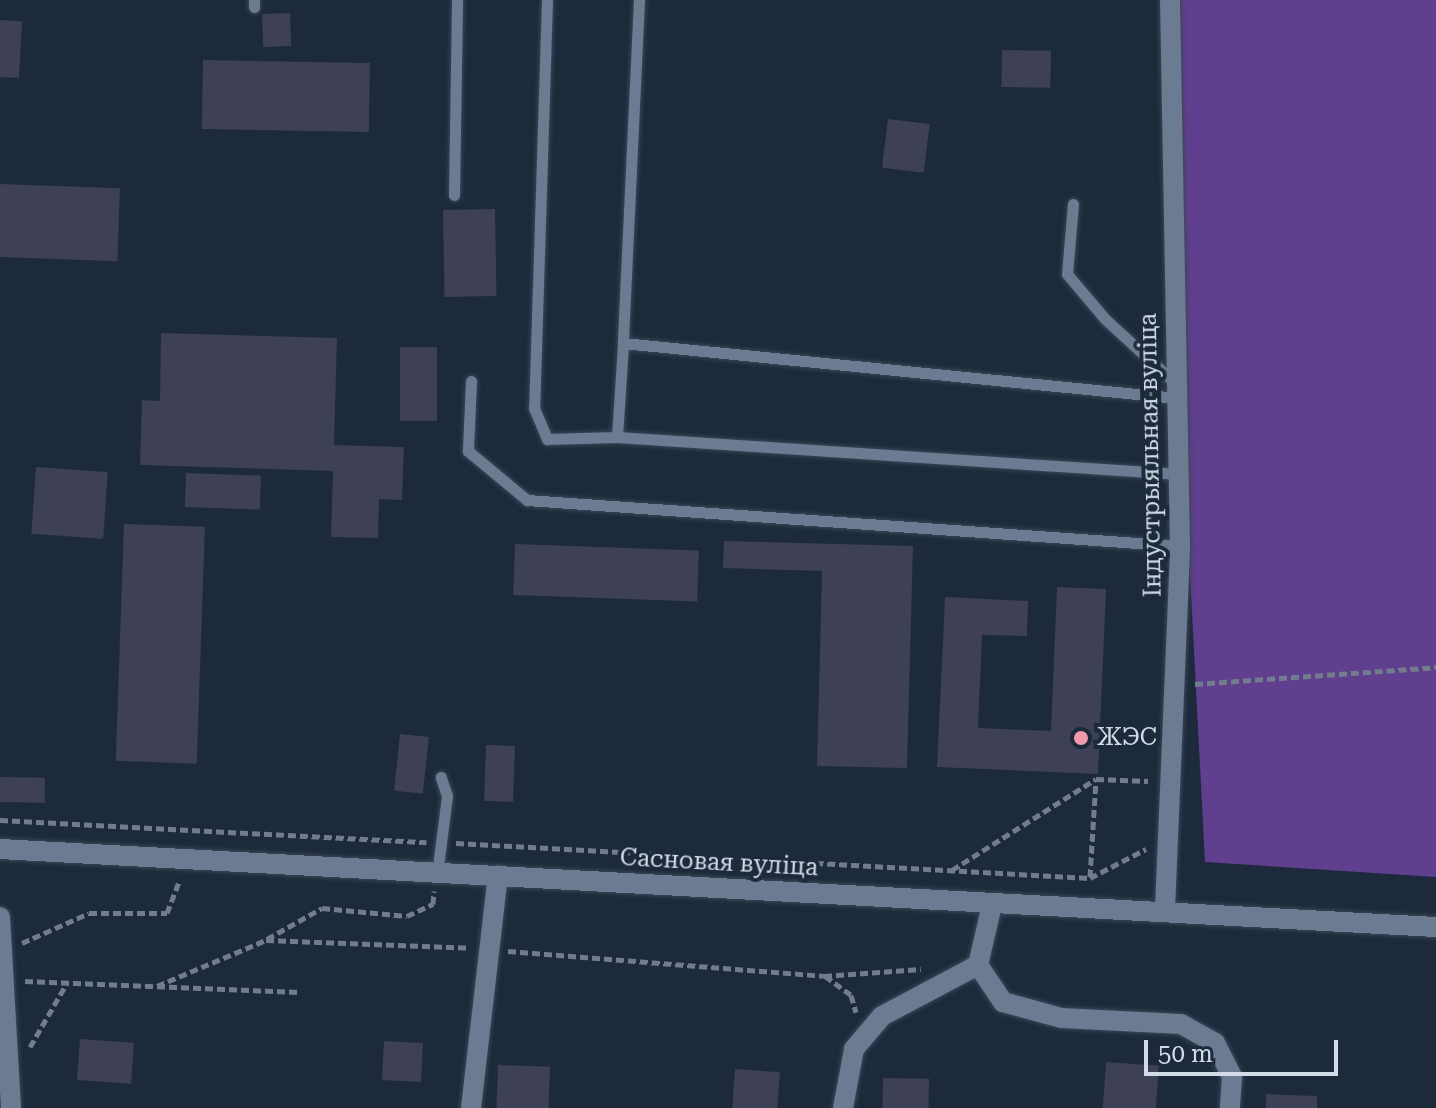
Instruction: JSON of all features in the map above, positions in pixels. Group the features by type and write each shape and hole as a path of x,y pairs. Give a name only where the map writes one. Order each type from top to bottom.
{"street":[{"name":"Індустрыяльная вуліца","path":"1165,909 1178,685 1180,546 1170,0"},
{"name":"Сасновая вуліца","path":"0,849 992,905 1165,909 1436,927"},
{"path":"471,1108 487,949 498,876"},
{"path":"992,905 978,965 1003,1002 1061,1018 1181,1024 1215,1043 1232,1077 1230,1108"},
{"path":"0,917 11,1108"},
{"path":"843,1104 854,1049 882,1016 978,965"}],"lane":[{"path":"454,195 457,0"},
{"path":"547,0 534,408 547,439 617,437 1179,474"},
{"path":"617,437 639,0"},
{"path":"1073,204 1067,274 1105,319 1177,392"},
{"path":"623,343 1177,392"},
{"path":"471,381 468,451 527,500 1180,546"},
{"path":"437,874 438,842 447,796 441,777"}],"path":[{"path":"1178,685 1436,667"},
{"path":"1090,878 1096,779"},
{"path":"951,870 1096,779 1172,782"},
{"path":"0,820 1090,878 1148,848 1169,848"},
{"path":"1,952 89,913 167,913 188,858"},
{"path":"157,986 266,940 322,908 407,916 433,904 437,874"},
{"path":"266,940 487,949 611,963 824,976 932,968"},
{"path":"824,976 851,995 864,1037"},
{"path":"4,981 300,992"},
{"path":"10,1082 67,983"}],"shaded area":[{"path":"1176,0 1436,0 1436,877 1205,862 1178,343"}],"building":[{"path":"290,13 291,46 263,47 262,14"},
{"path":"0,20 22,21 19,78 0,77"},
{"path":"1002,50 1051,51 1050,88 1001,87"},
{"path":"203,60 370,63 369,132 202,129"},
{"path":"888,119 930,124 924,173 882,168"},
{"path":"0,184 120,188 117,261 0,257"},
{"path":"495,209 497,296 445,297 443,210"},
{"path":"161,333 337,338 334,445 404,447 402,500 379,499 378,538 331,537 333,471 140,465 142,400 160,401"},
{"path":"400,347 437,347 437,421 400,421"},
{"path":"36,467 108,472 103,539 31,534"},
{"path":"186,473 261,476 260,510 185,507"},
{"path":"124,524 205,527 197,764 116,761"},
{"path":"724,541 913,546 907,768 817,766 822,571 723,568"},
{"path":"515,544 699,550 697,601 513,595"},
{"path":"1057,587 1106,589 1098,774 937,767 945,597 1028,601 1027,636 982,635 978,728 1051,731"},
{"path":"400,734 429,737 423,794 394,791"},
{"path":"486,745 515,746 513,802 484,801"},
{"path":"0,777 45,778 45,803 0,802"},
{"path":"80,1039 134,1043 131,1084 77,1080"},
{"path":"384,1041 423,1043 421,1082 382,1080"},
{"path":"1106,1062 1159,1066 1156,1108 1103,1108"},
{"path":"498,1065 550,1067 549,1108 496,1108"},
{"path":"735,1069 780,1072 777,1108 732,1108"},
{"path":"883,1078 929,1079 928,1108 882,1108"},
{"path":"1266,1094 1317,1096 1317,1108 1266,1108"}],"place":[{"name":"ЖЭС","path":"1081,738"}]}
